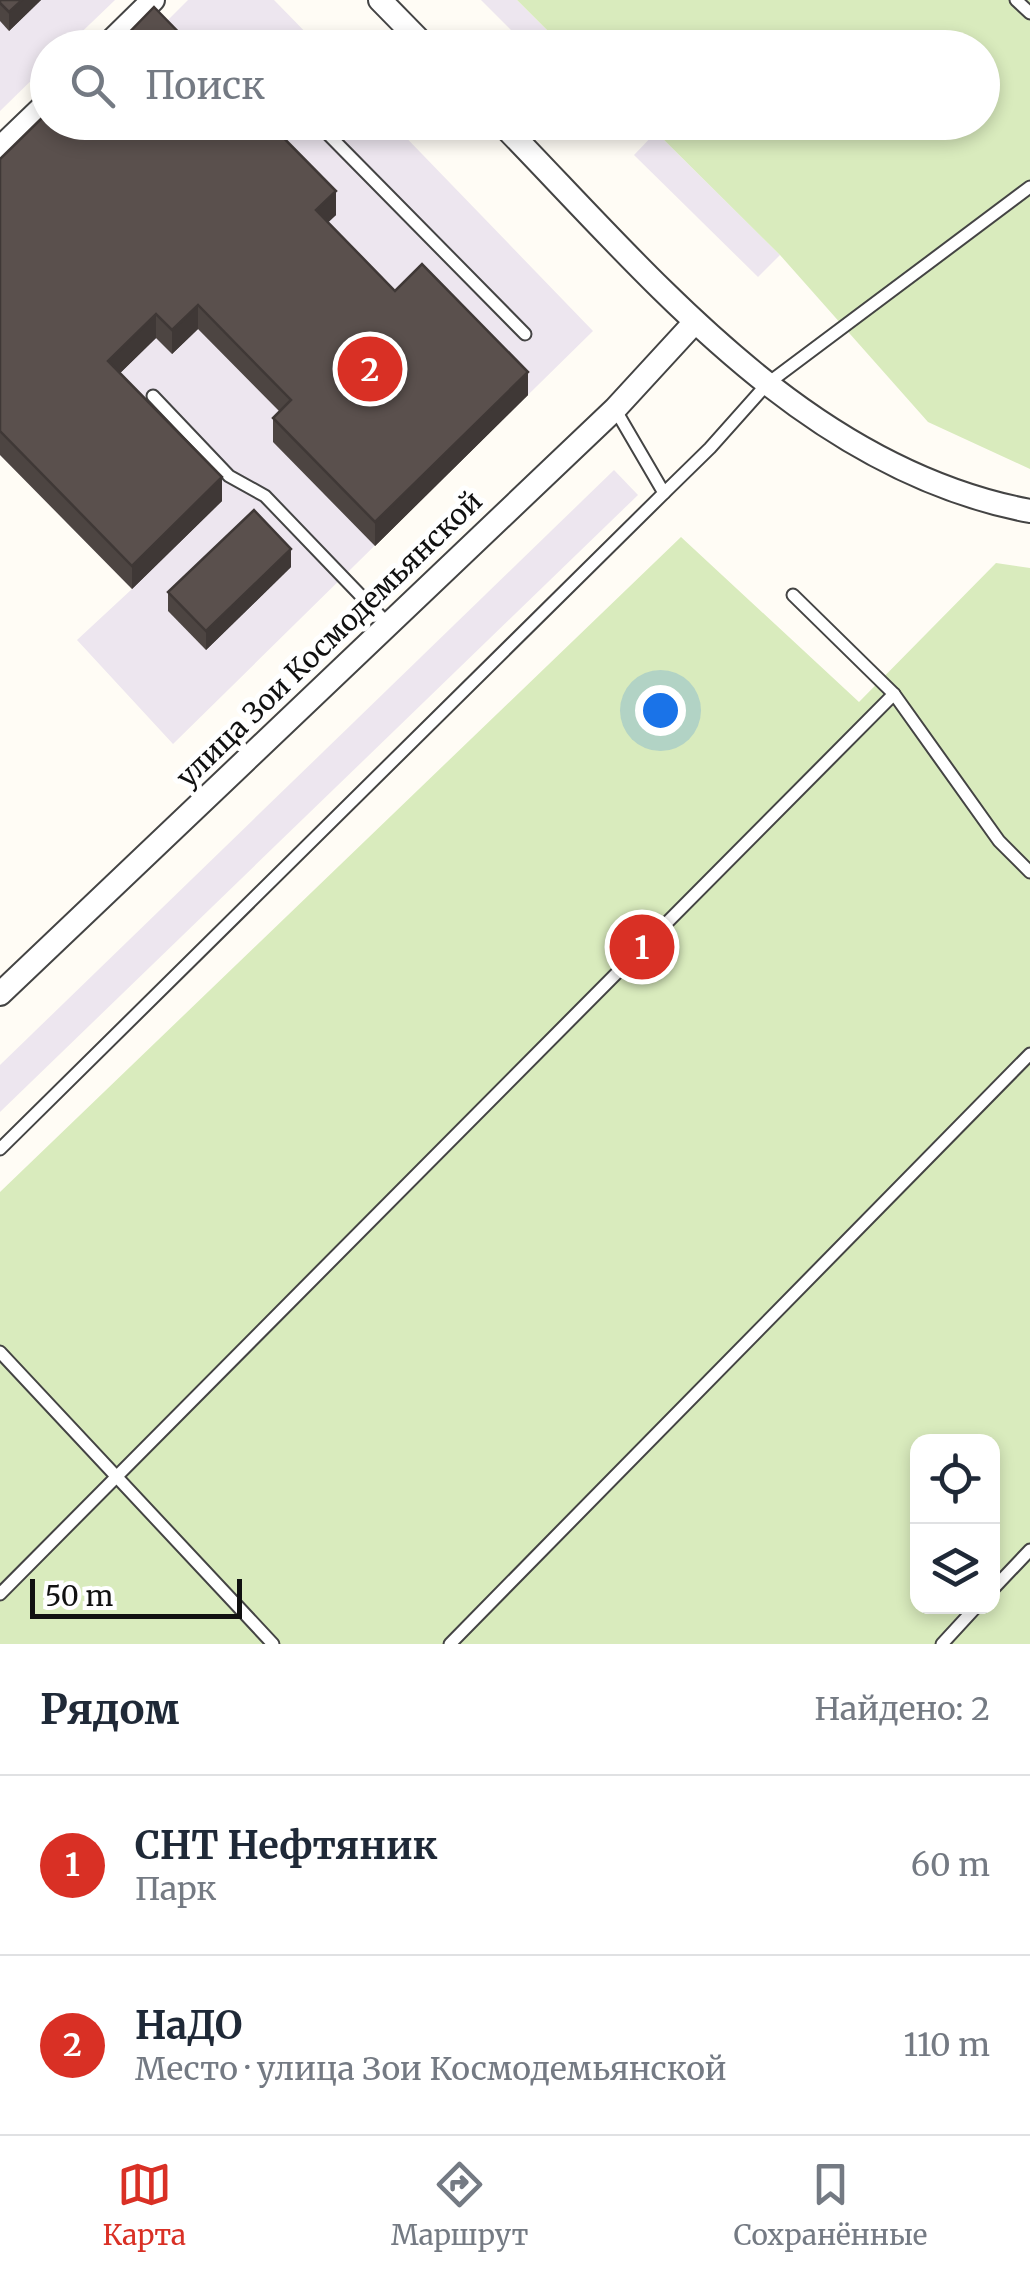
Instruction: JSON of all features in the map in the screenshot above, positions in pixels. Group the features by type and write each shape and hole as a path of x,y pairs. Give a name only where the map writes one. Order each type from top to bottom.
{"street":[{"path":"122,30 153,0"},
{"path":"380,0 402,30"},
{"path":"0,148 30,119"},
{"path":"518,140 695,322 824,425 892,464 946,487 1030,512"},
{"name":"улица Зои Космодемьянской","path":"0,994 614,409 695,322"}],"lane":[{"path":"1016,0 1030,13"},
{"path":"335,140 525,334"},
{"path":"0,1150 710,448 768,384 1030,187"},
{"path":"153,396 228,476 265,496 388,624"},
{"path":"614,409 664,493"},
{"path":"793,595 894,694 999,841 1030,872"},
{"path":"0,1594 894,694"},
{"path":"450,1644 1030,1054"},
{"path":"0,1352 273,1644"},
{"path":"1000,1582 1030,1550"},
{"path":"942,1644 970,1614"}],"shaded area":[{"path":"0,0 115,0 84,30 30,30 30,82 0,111"},
{"path":"188,0 274,0 303,30 158,30"},
{"path":"481,0 517,0 547,30 511,30"},
{"path":"59,140 408,140 593,331 173,744 77,640 132,589 0,455"},
{"path":"648,140 664,140 780,255 758,277 634,155"},
{"path":"614,470 638,495 0,1112 0,1065"}],"green space":[{"path":"517,0 1030,0 1030,469 928,422 780,255 664,140 1000,140 1000,30 547,30"},
{"path":"681,537 859,702 996,563 1030,568 1030,1644 0,1644 0,1192"}],"building":[{"path":"0,0 22,0 9,12"},
{"path":"154,7 176,30 132,30"},
{"path":"30,130 30,140 286,140 336,191 316,210 395,291 422,264 528,372 375,522 273,418 291,400 198,305 172,330 156,314 108,361 222,477 132,566 0,431 0,159"},
{"path":"254,510 291,549 206,631 168,592"}],"place":[{"name":"НаДО","path":"370,369"},
{"name":"СНТ Нефтяник","path":"642,947"}]}
